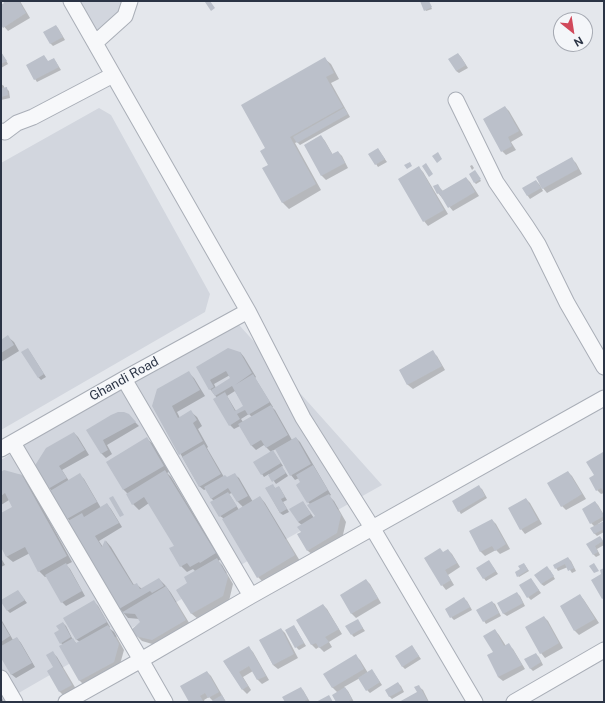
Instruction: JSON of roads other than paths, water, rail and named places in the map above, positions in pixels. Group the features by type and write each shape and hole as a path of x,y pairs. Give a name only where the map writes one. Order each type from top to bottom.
{"street":[{"path":"71,1 248,311 303,418 373,529 475,702"},
{"path":"95,43 125,16 130,1"},
{"path":"2,133 17,123 33,117 113,75"},
{"path":"456,100 496,182 520,215 538,244 567,303 604,367"},
{"name":"Ghandi Road","path":"7,446 124,379 248,311"},
{"path":"124,379 251,596"},
{"path":"66,702 142,660 251,596 373,529 604,398"},
{"path":"7,446 142,660 165,702"},
{"path":"514,702 604,650"},
{"path":"1,678 15,702"}]}
